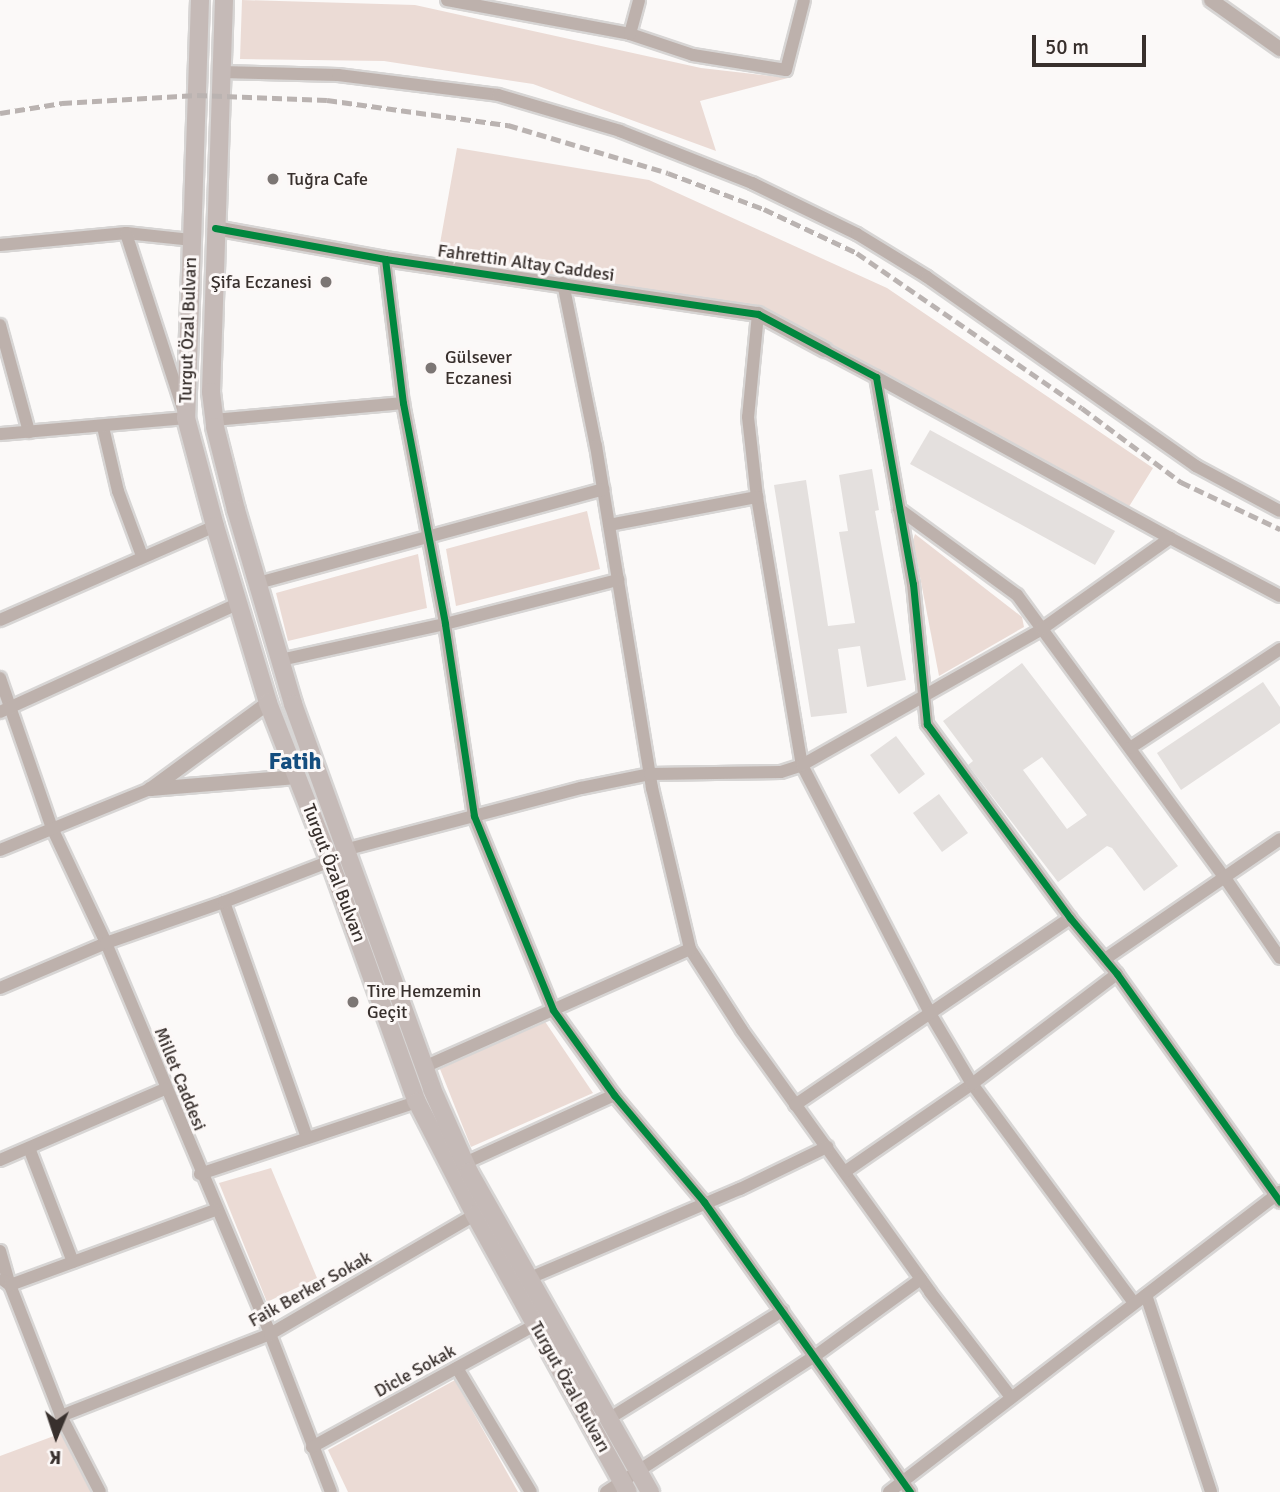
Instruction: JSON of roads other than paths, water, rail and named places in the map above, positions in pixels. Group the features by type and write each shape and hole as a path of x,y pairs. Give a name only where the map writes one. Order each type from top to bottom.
{"main road":[{"name":"Turgut Özal Bulvarı","path":"200,0 186,418 268,703 330,861 417,1102 482,1211 530,1278 650,1492"},
{"name":"Turgut Özal Bulvarı","path":"224,0 211,392 214,420 293,704 348,849 424,1067 465,1163 482,1211 535,1325 625,1487"}],"street":[{"path":"447,0 630,34 693,55 786,70 804,0"},
{"path":"630,34 639,0"},
{"path":"1211,0 1280,49"},
{"path":"221,72 338,75 498,95 620,131 752,183 857,234 927,277 1196,466 1280,511"},
{"name":"Fahrettin Altay Caddesi","path":"215,228 385,259 563,283 758,314 825,350"},
{"path":"0,245 126,233 191,240"},
{"path":"0,434 186,418 126,233"},
{"path":"385,259 403,403 445,624 474,816 553,1010 614,1095 704,1202 910,1492"},
{"path":"563,283 603,489 650,774 690,949 795,1105 846,1171 921,1279 1011,1397"},
{"path":"758,314 748,417 757,497 802,765 931,1015 972,1084 1134,1303"},
{"path":"0,325 29,432"},
{"path":"825,350 1280,596"},
{"path":"876,377 913,584 927,724 1070,918 1117,974 1248,1160 1279,1196 1134,1303 889,1492"},
{"path":"214,420 403,403"},
{"path":"103,427 118,491 142,556"},
{"path":"258,583 603,489"},
{"path":"609,525 757,497"},
{"path":"899,509 1017,595 1225,878 1280,958"},
{"path":"0,620 215,526"},
{"path":"348,849 580,788 650,774 781,772 802,765 1042,629 1170,538"},
{"path":"281,660 445,624 618,580"},
{"path":"5,710 239,603"},
{"path":"1130,748 1280,649"},
{"name":"Millet Caddesi","path":"0,678 5,710 52,828 106,943 215,1210 270,1334 331,1492"},
{"path":"0,850 150,789 268,703"},
{"path":"150,789 297,777"},
{"path":"1105,959 1280,839"},
{"path":"0,988 106,943 330,861"},
{"path":"224,902 307,1138"},
{"path":"795,1105 1070,918"},
{"path":"424,1067 690,949"},
{"path":"846,1171 972,1084 1117,974"},
{"path":"0,1160 165,1088"},
{"path":"465,1163 614,1095"},
{"path":"200,1174 417,1102"},
{"path":"29,1147 73,1262"},
{"path":"530,1278 827,1147"},
{"path":"5,1281 73,1262 215,1210"},
{"name":"Faik Berker Sokak","path":"61,1416 270,1334 482,1211"},
{"path":"0,1251 5,1281 61,1416 100,1492"},
{"path":"606,1492 625,1487 639,1473 815,1356 921,1279"},
{"path":"1146,1295 1210,1492"},
{"path":"610,1418 782,1311"},
{"name":"Dicle Sokak","path":"312,1447 535,1325"},
{"path":"457,1368 531,1492"}],"railway":[{"path":"0,113 62,103 197,95 327,100 508,125 668,173 764,209 857,253 1082,408 1181,482 1280,529"}],"place":[{"name":"Tuğra Cafe","path":"273,179"},
{"name":"Şifa Eczanesi","path":"326,282"},
{"name":"Gülsever Eczanesi","path":"431,368"},
{"name":"Tire Hemzemin Geçit","path":"353,1002"}],"district":[{"name":"Fatih","path":"295,762"}]}
